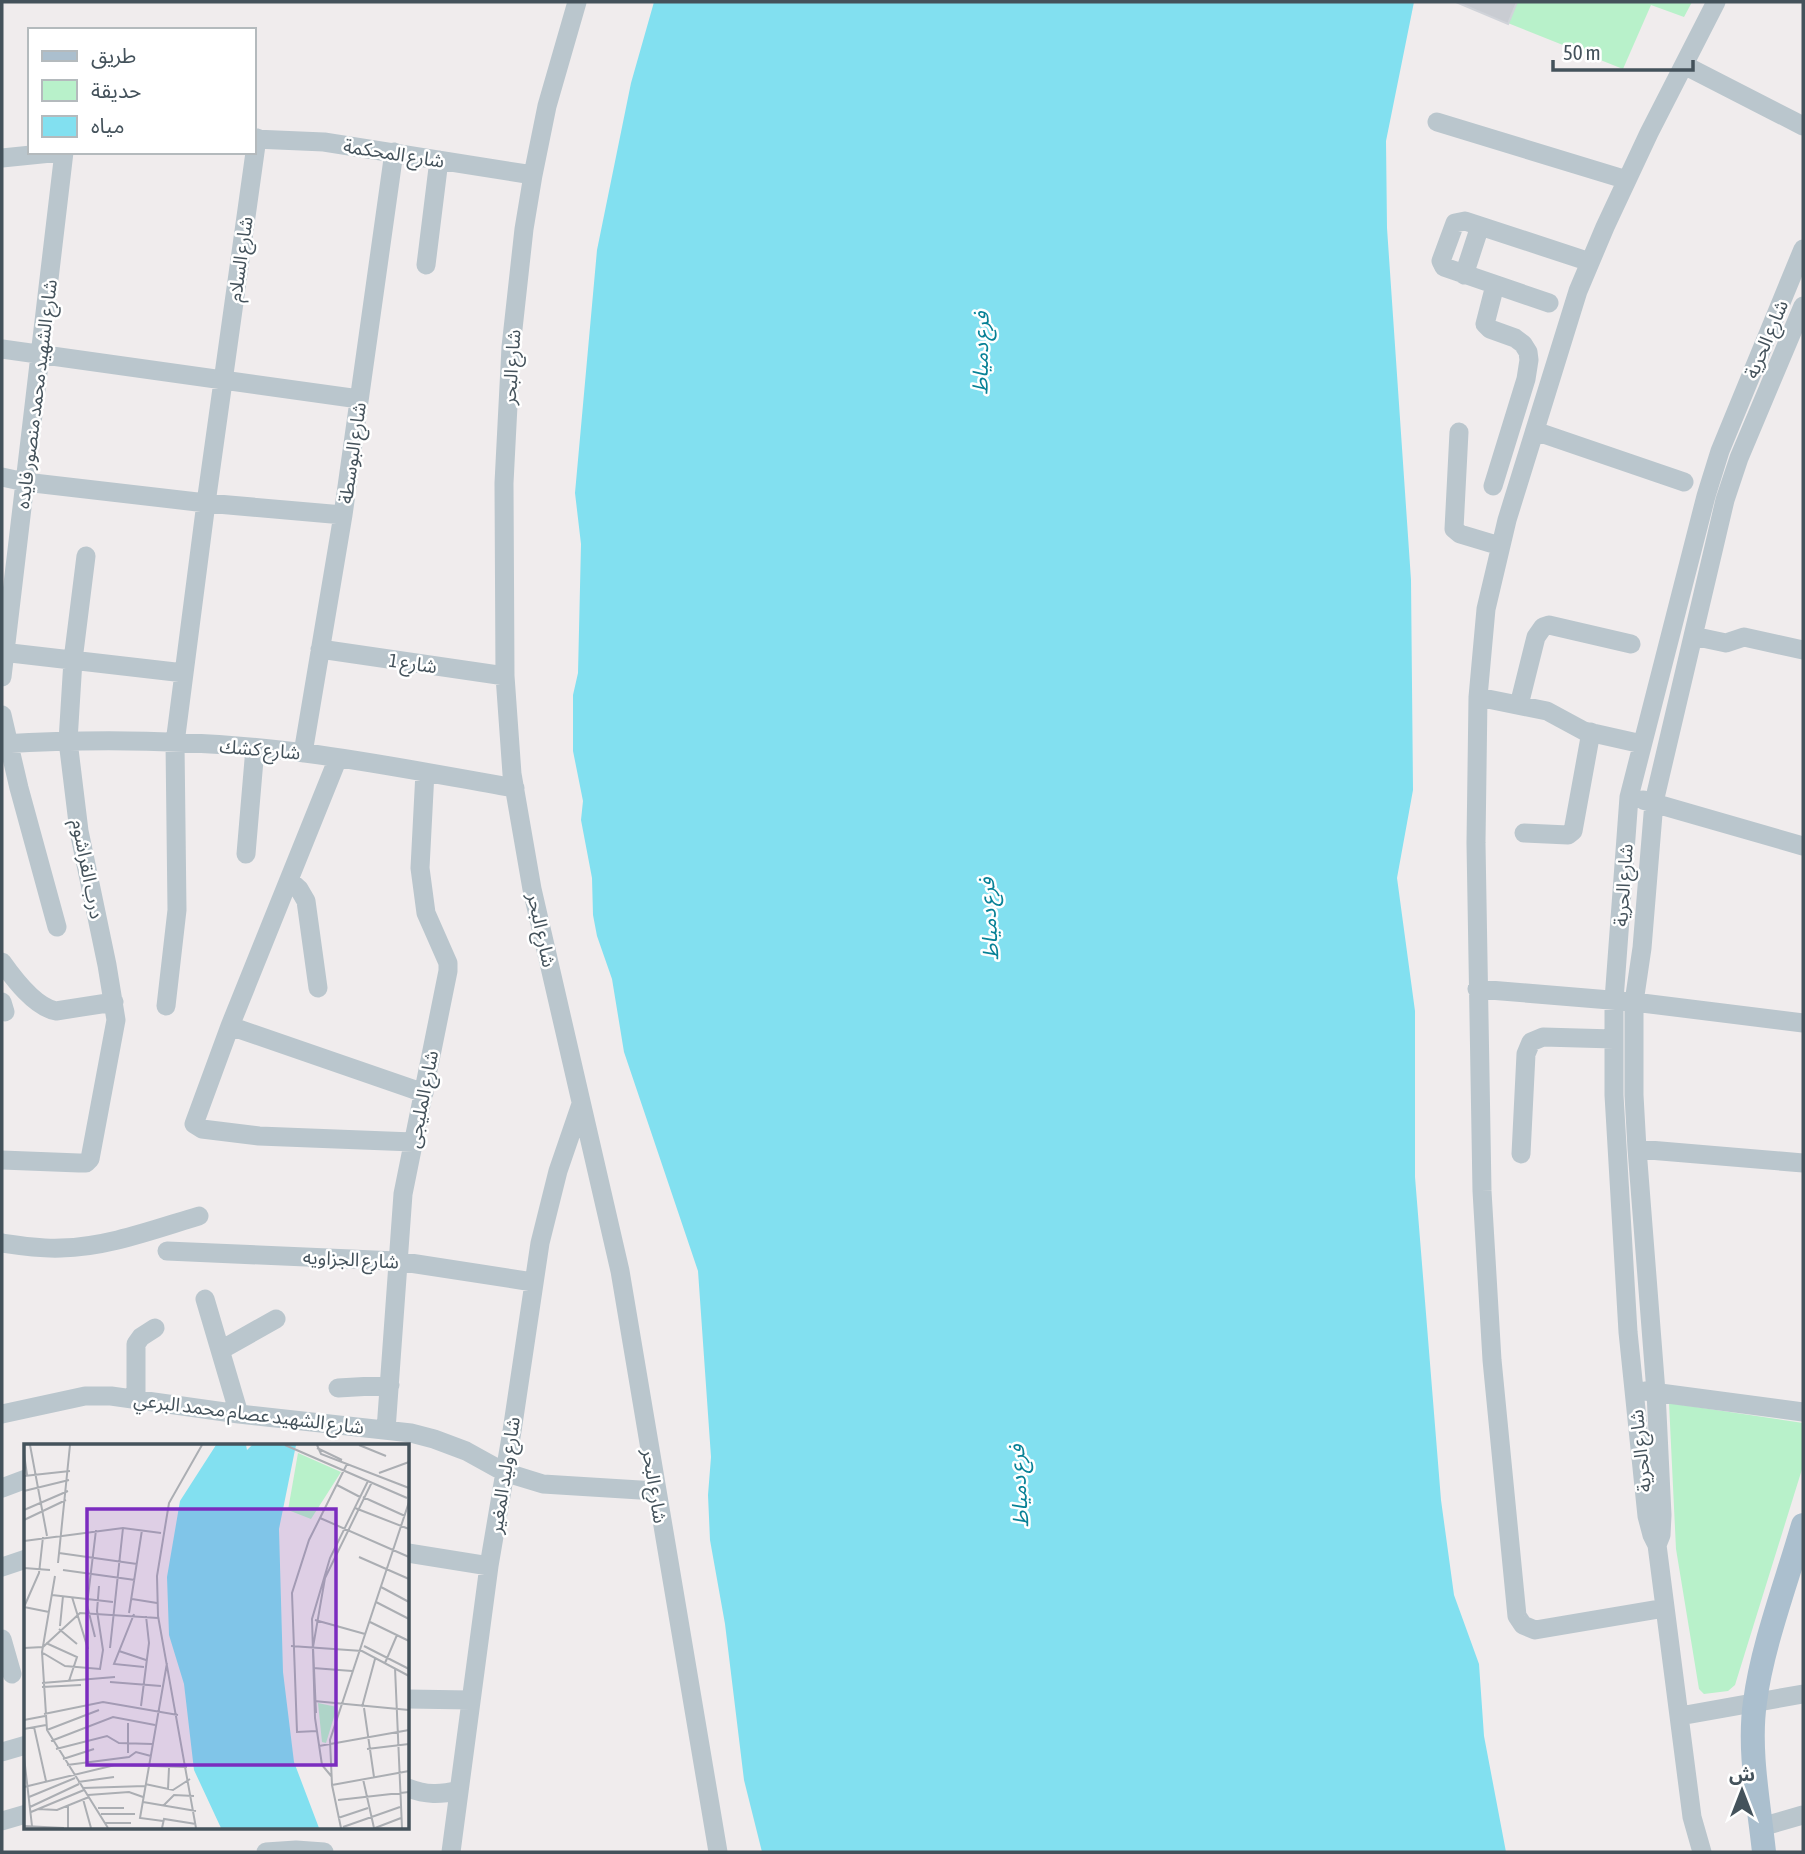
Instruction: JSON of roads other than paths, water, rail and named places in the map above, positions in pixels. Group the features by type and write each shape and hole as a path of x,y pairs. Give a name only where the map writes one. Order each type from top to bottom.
{"main road":[{"path":"1764,1852 1755,1750 1755,1704 1761,1671 1803,1525"}],"street":[{"name":"شارع البحر","path":"577,2 547,106 533,175 511,347 504,483 505,676 515,788 532,889 620,1271 718,1852"},
{"path":"1665,1608 1535,1630 1524,1625 1517,1616 1492,1360 1483,1217 1477,989 1478,696 1486,609 1500,546 1578,290 1627,180 1716,2"},
{"path":"1684,65 1803,126"},
{"path":"1437,122 1627,180"},
{"name":"شارع المحكمة","path":"256,138 324,142 533,175"},
{"name":"شارع البوسطة","path":"303,753 343,515 394,152"},
{"path":"2,158 43,154"},
{"name":"شارع الشهيد محمد منصور فايده","path":"2,677 63,154"},
{"name":"شارع السلام","path":"166,1006 177,910 176,743 253,154"},
{"path":"426,265 439,160"},
{"path":"1549,303 1455,272 1441,261 1453,226 1461,220 1590,262"},
{"path":"1455,272 1480,226"},
{"name":"شارع الحرية","path":"1657,1545 1661,1535 1662,1515 1656,1392 1637,1149 1614,1039 1642,948 1654,802 1692,640 1716,498 1720,451 1803,249"},
{"path":"1493,486 1526,379 1529,360 1523,344 1485,324 1495,285"},
{"name":"شارع الحرية","path":"1702,1852 1692,1817 1657,1545 1647,1516 1634,1391 1624,1095 1624,1001 1618,946 1629,797 1668,640 1716,498 1739,458 1803,306"},
{"path":"2,349 359,399"},
{"path":"1535,431 1684,481"},
{"path":"1459,432 1454,529 1460,534 1500,546"},
{"path":"2,477 206,503 343,515"},
{"name":"درب القراشوم","path":"2,1160 86,1163 90,1159 114,1033 114,1002 79,831 68,741 72,660 86,556"},
{"path":"1519,705 1535,636 1543,627 1549,625 1631,644"},
{"path":"1668,640 1726,643 1744,637 1803,650"},
{"name":"شارع 1","path":"320,649 505,676"},
{"path":"3,652 184,673"},
{"path":"1478,696 1553,713 1578,729 1642,744"},
{"path":"2,715 5,744 57,927"},
{"path":"1524,833 1568,835 1573,831 1591,733"},
{"name":"شارع كشك","path":"5,744 68,741 255,748 338,758 515,788"},
{"path":"246,854 255,748"},
{"path":"338,758 194,1121 197,1128 259,1136 413,1142"},
{"name":"شارع المليجى","path":"386,1430 403,1194 448,971 448,963 426,913 420,868 425,772"},
{"path":"1629,797 1803,846"},
{"path":"289,880 299,889 306,901 318,988"},
{"path":"1618,946 1642,948"},
{"path":"2,962 31,995 50,1010 114,1002"},
{"path":"1477,989 1624,1001 1803,1023"},
{"path":"230,1026 424,1093"},
{"path":"1521,1154 1526,1054 1531,1042 1543,1037 1614,1039"},
{"name":"شارع وليد المغير","path":"451,1852 489,1566 533,1282 558,1171 581,1104"},
{"path":"1637,1149 1803,1163"},
{"path":"2,1243 36,1248 64,1248 109,1242 199,1216"},
{"name":"شارع الجزاويه","path":"167,1251 397,1261 533,1282"},
{"path":"205,1299 239,1414"},
{"path":"221,1350 276,1320"},
{"path":"136,1399 136,1344 141,1336 155,1328"},
{"path":"338,1388 390,1385"},
{"path":"1634,1391 1803,1412"},
{"name":"شارع الشهيد عصام محمد البرعي","path":"2,1414 85,1396 111,1396 239,1414 386,1430 434,1439 466,1451 504,1472 543,1484 656,1491"},
{"path":"2,1488 24,1480"},
{"path":"410,1553 489,1566"},
{"path":"2,1567 24,1560"},
{"path":"2,1639 13,1674"},
{"path":"1680,1716 1803,1695"},
{"path":"410,1699 470,1700"},
{"path":"2,1752 24,1746"},
{"path":"410,1789 423,1794 459,1790"},
{"path":"2,1821 24,1815"},
{"path":"1761,1827 1803,1815"},
{"path":"267,1852 324,1852"}],"water":[{"name":"فرع دمياط","path":"654,2 1414,2 1386,141 1387,228 1411,580 1413,790 1397,878 1415,1011 1415,1177 1441,1500 1454,1595 1479,1664 1484,1736 1506,1852 762,1852 744,1780 725,1624 710,1540 708,1495 711,1457 698,1271 624,1052 612,979 597,936 593,915 592,878 581,820 583,801 573,751 573,695 578,673 581,544 575,493 597,250 631,83"}]}
